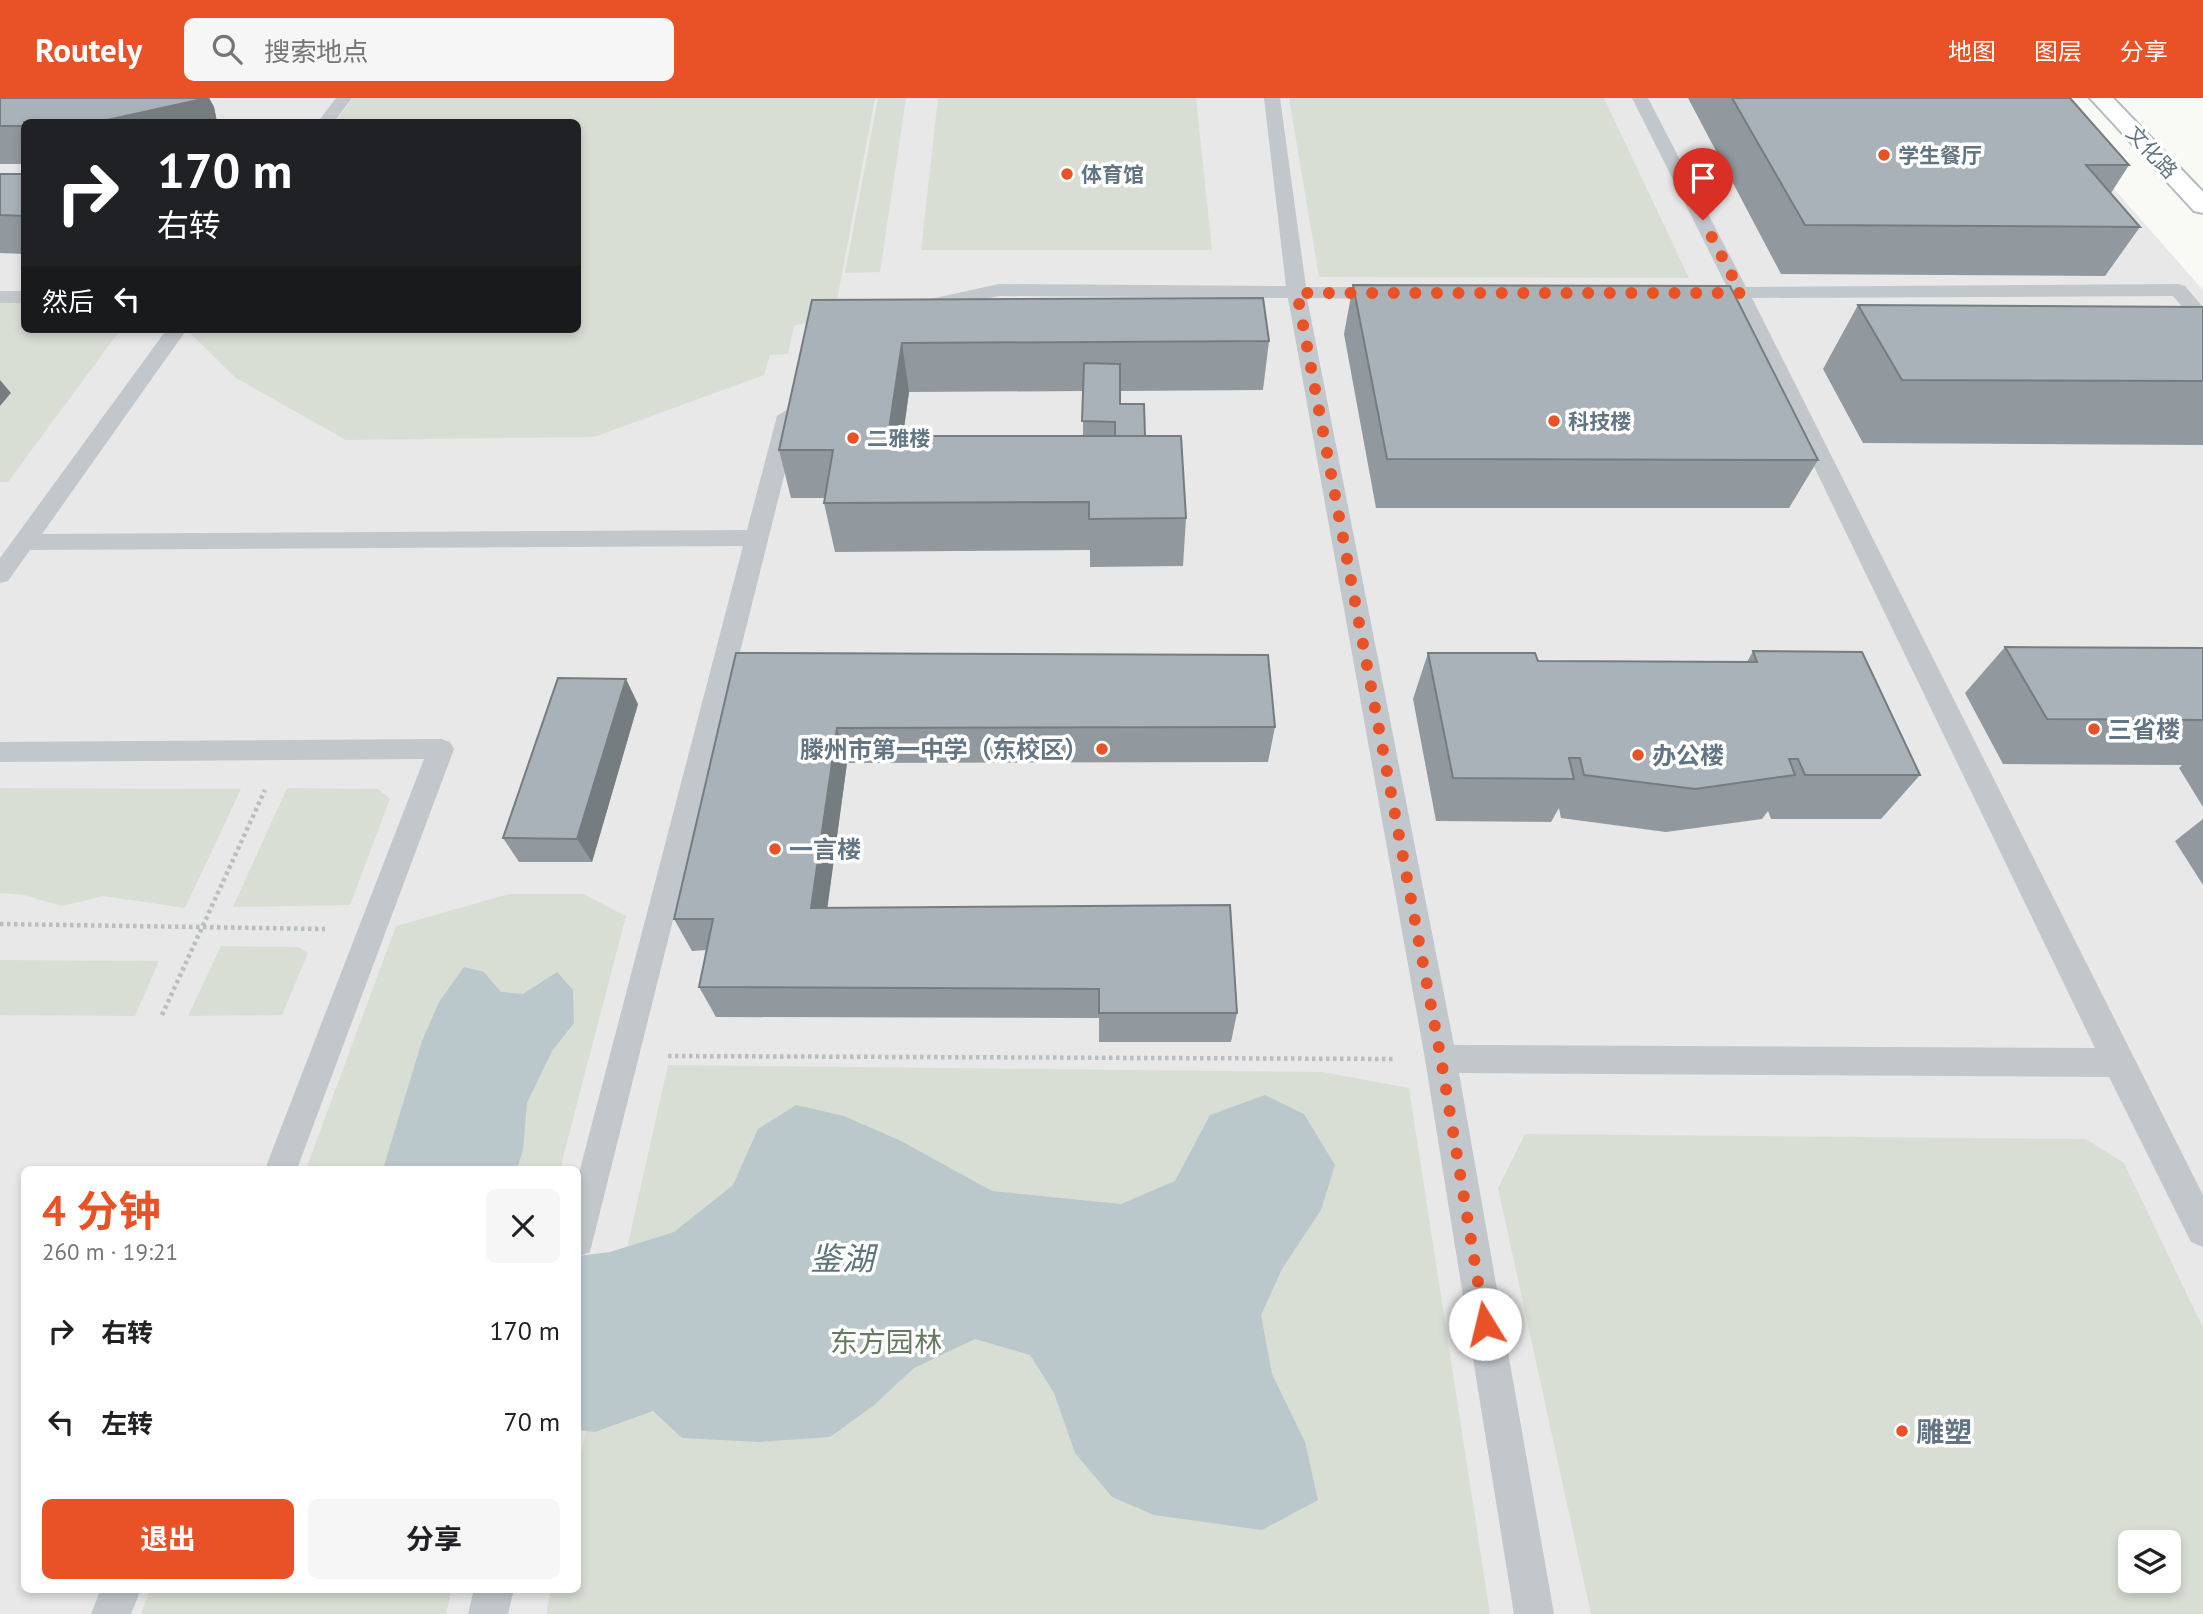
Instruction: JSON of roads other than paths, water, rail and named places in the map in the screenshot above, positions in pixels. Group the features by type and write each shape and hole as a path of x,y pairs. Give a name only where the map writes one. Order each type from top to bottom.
{"street":[{"name":"文化路","path":"2101,98 2203,206"}],"lane":[{"path":"328,119 344,98"},
{"path":"1272,98 1297,293 1441,1059 1534,1614"},
{"path":"1640,98 1741,293 2117,1063 2203,1230"},
{"path":"894,314 999,290 1408,293"},
{"path":"1672,293 2178,290 2203,319"},
{"path":"0,298 21,297"},
{"path":"0,575 174,333"},
{"path":"581,1228 794,393"},
{"path":"24,542 757,538"},
{"path":"0,752 441,749 282,1166"},
{"path":"1441,1059 2117,1063"},
{"path":"111,1614 119,1593"},
{"path":"488,1614 493,1593"}],"water":[{"path":"464,967 484,972 501,992 523,994 557,972 573,990 574,1023 552,1051 527,1103 523,1150 518,1166 384,1166 422,1041 439,1002"},
{"name":"鉴湖","path":"1265,1095 1304,1114 1335,1165 1321,1210 1282,1269 1261,1315 1272,1374 1305,1442 1318,1500 1262,1530 1154,1515 1112,1497 1075,1453 1054,1393 1030,1355 975,1339 914,1368 873,1406 830,1437 760,1442 682,1438 653,1411 595,1432 581,1430 581,1256 610,1252 674,1232 733,1185 758,1129 796,1105 844,1116 901,1141 992,1191 1121,1204 1175,1181 1210,1115"}],"place":[{"name":"学生餐厅","path":"1884,155"},
{"name":"体育馆","path":"1067,174"},
{"name":"科技楼","path":"1554,421"},
{"name":"二雅楼","path":"853,438"},
{"name":"三省楼","path":"2094,729"},
{"name":"滕州市第一中学（东校区）","path":"1102,749"},
{"name":"办公楼","path":"1638,755"},
{"name":"一言楼","path":"775,849"},
{"name":"雕塑","path":"1902,1431"}],"park label":[{"name":"东方园林","path":"886,1341"}]}
